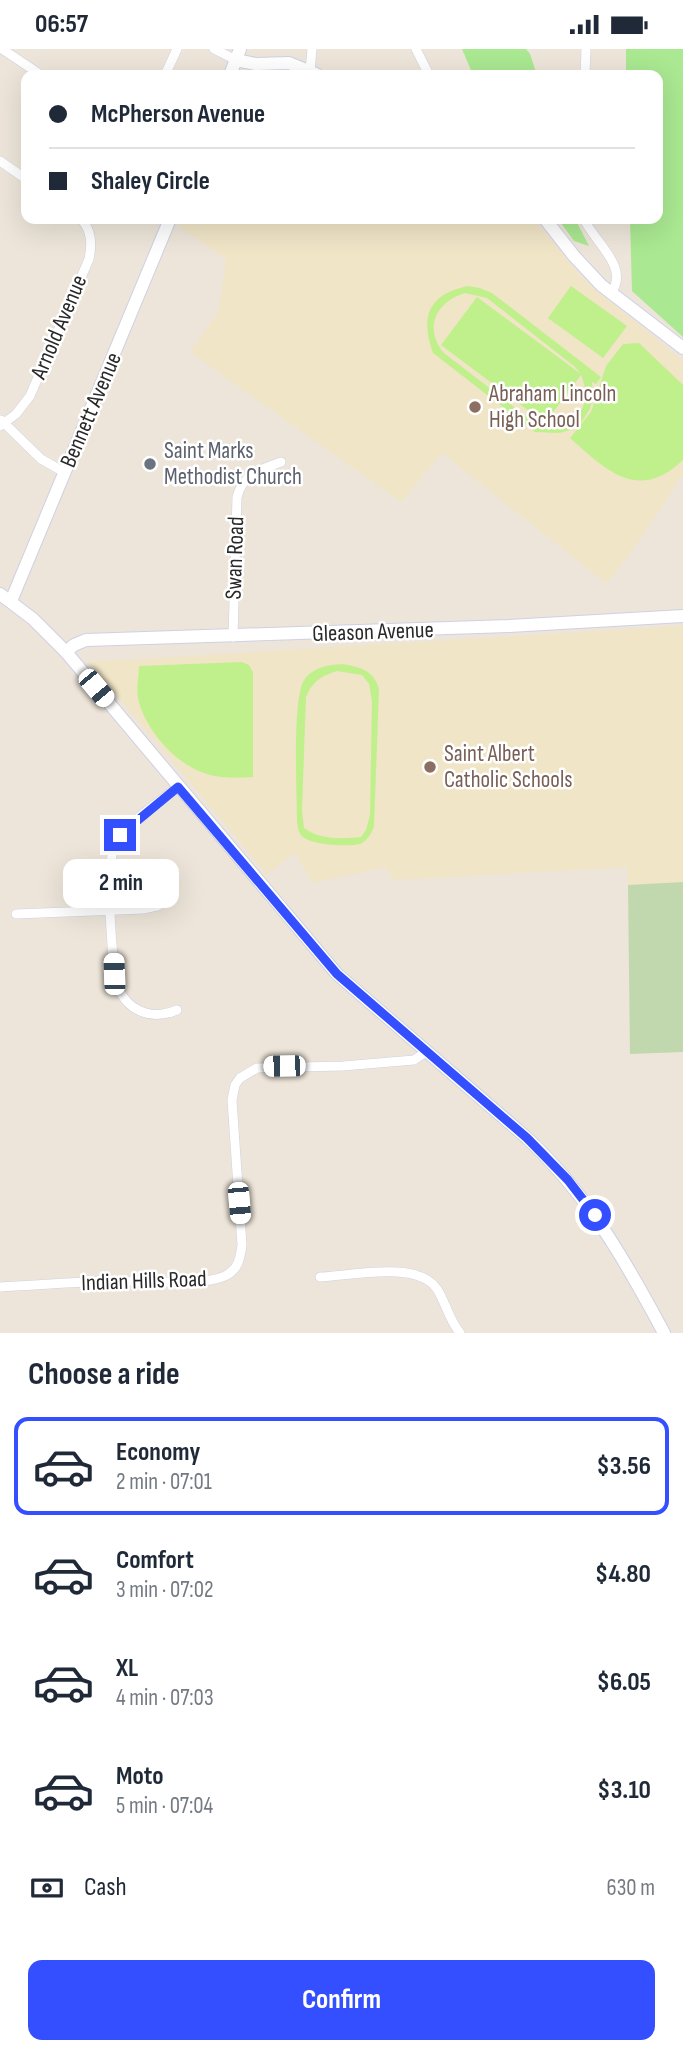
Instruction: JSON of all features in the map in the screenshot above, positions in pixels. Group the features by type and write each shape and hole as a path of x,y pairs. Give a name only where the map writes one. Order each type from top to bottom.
{"main road":[{"path":"238,55 256,64 283,62 308,70"},
{"name":"Bennett Avenue","path":"6,597 64,471 168,224"},
{"path":"549,224 587,272 683,348"},
{"path":"6,597 66,652 337,974 527,1138 568,1180 615,1246 664,1333"},
{"name":"Gleason Avenue","path":"66,652 86,640 594,623 683,617"}],"street":[{"path":"2,49 34,70"},
{"path":"167,70 177,49"},
{"path":"214,49 238,55"},
{"path":"312,49 314,70"},
{"path":"416,49 426,70"},
{"path":"585,70 586,49"},
{"path":"0,160 21,175"},
{"name":"Arnold Avenue","path":"1,423 16,414 30,396 89,259 91,240 84,224"},
{"path":"587,224 607,253 617,275 617,285 611,293"},
{"path":"1,423 41,459 64,471"},
{"name":"Swan Road","path":"233,636 237,497 240,487 252,474 282,462"},
{"path":"177,1010 163,1015 140,1012 128,1004 121,994 114,974 110,863 116,842 127,829 178,787"},
{"path":"16,914 150,908 172,898"},
{"name":"Indian Hills Road","path":"0,1287 113,1281 191,1281 223,1277 237,1265 242,1245 232,1100 235,1085 240,1078 257,1068 341,1066 414,1060 426,1052"},
{"path":"320,1277 413,1273 424,1277 438,1290 460,1333"}],"shaded area":[{"name":"Abraham Lincoln High School","path":"537,224 584,280 683,361 683,474 607,584 442,453 401,502 190,352 219,311 226,259 179,226"},
{"name":"Saint Albert Catholic Schools","path":"683,626 683,882 628,885 627,867 394,880 385,867 313,883 295,853 267,874 89,662"}],"green space":[{"path":"462,49 526,49 535,70 471,70"},
{"path":"626,49 683,49 683,337 632,291 630,224 663,224 663,70 626,70"},
{"path":"562,224 578,224 589,246 574,241"},
{"path":"468,286 492,293 601,377 596,384 592,382 590,409 582,421 570,430 559,433 535,432 433,353 427,328 431,309 436,301 454,290","holes":["465,293 487,298 581,374 477,297 441,345 545,423 581,375 585,399 576,417 559,425 535,423 444,353 434,334 434,325 440,309"]},
{"path":"571,286 627,326 603,358 548,318"},
{"path":"639,343 683,385 683,460 667,473 651,479 637,480 610,470 570,438 591,412 606,366 623,344"},
{"path":"242,662 249,665 253,672 253,777 205,774 169,751 146,720 138,698 139,666"},
{"path":"342,664 360,668 370,674 379,689 374,827 360,844 330,845 308,840 298,830 298,707 304,680 312,672 321,667","holes":["337,671 362,675 369,684 372,701 370,815 361,837 324,837 304,828 302,811 306,697 315,683 331,673"]},
{"path":"683,882 683,1052 630,1054 628,885"}],"place":[{"name":"Abraham Lincoln High School","path":"475,407"},
{"name":"Saint Marks Methodist Church","path":"150,464"},
{"name":"Saint Albert Catholic Schools","path":"430,767"}],"route":[{"path":"120,835 178,787 337,974 527,1138 568,1180 595,1215"}]}
